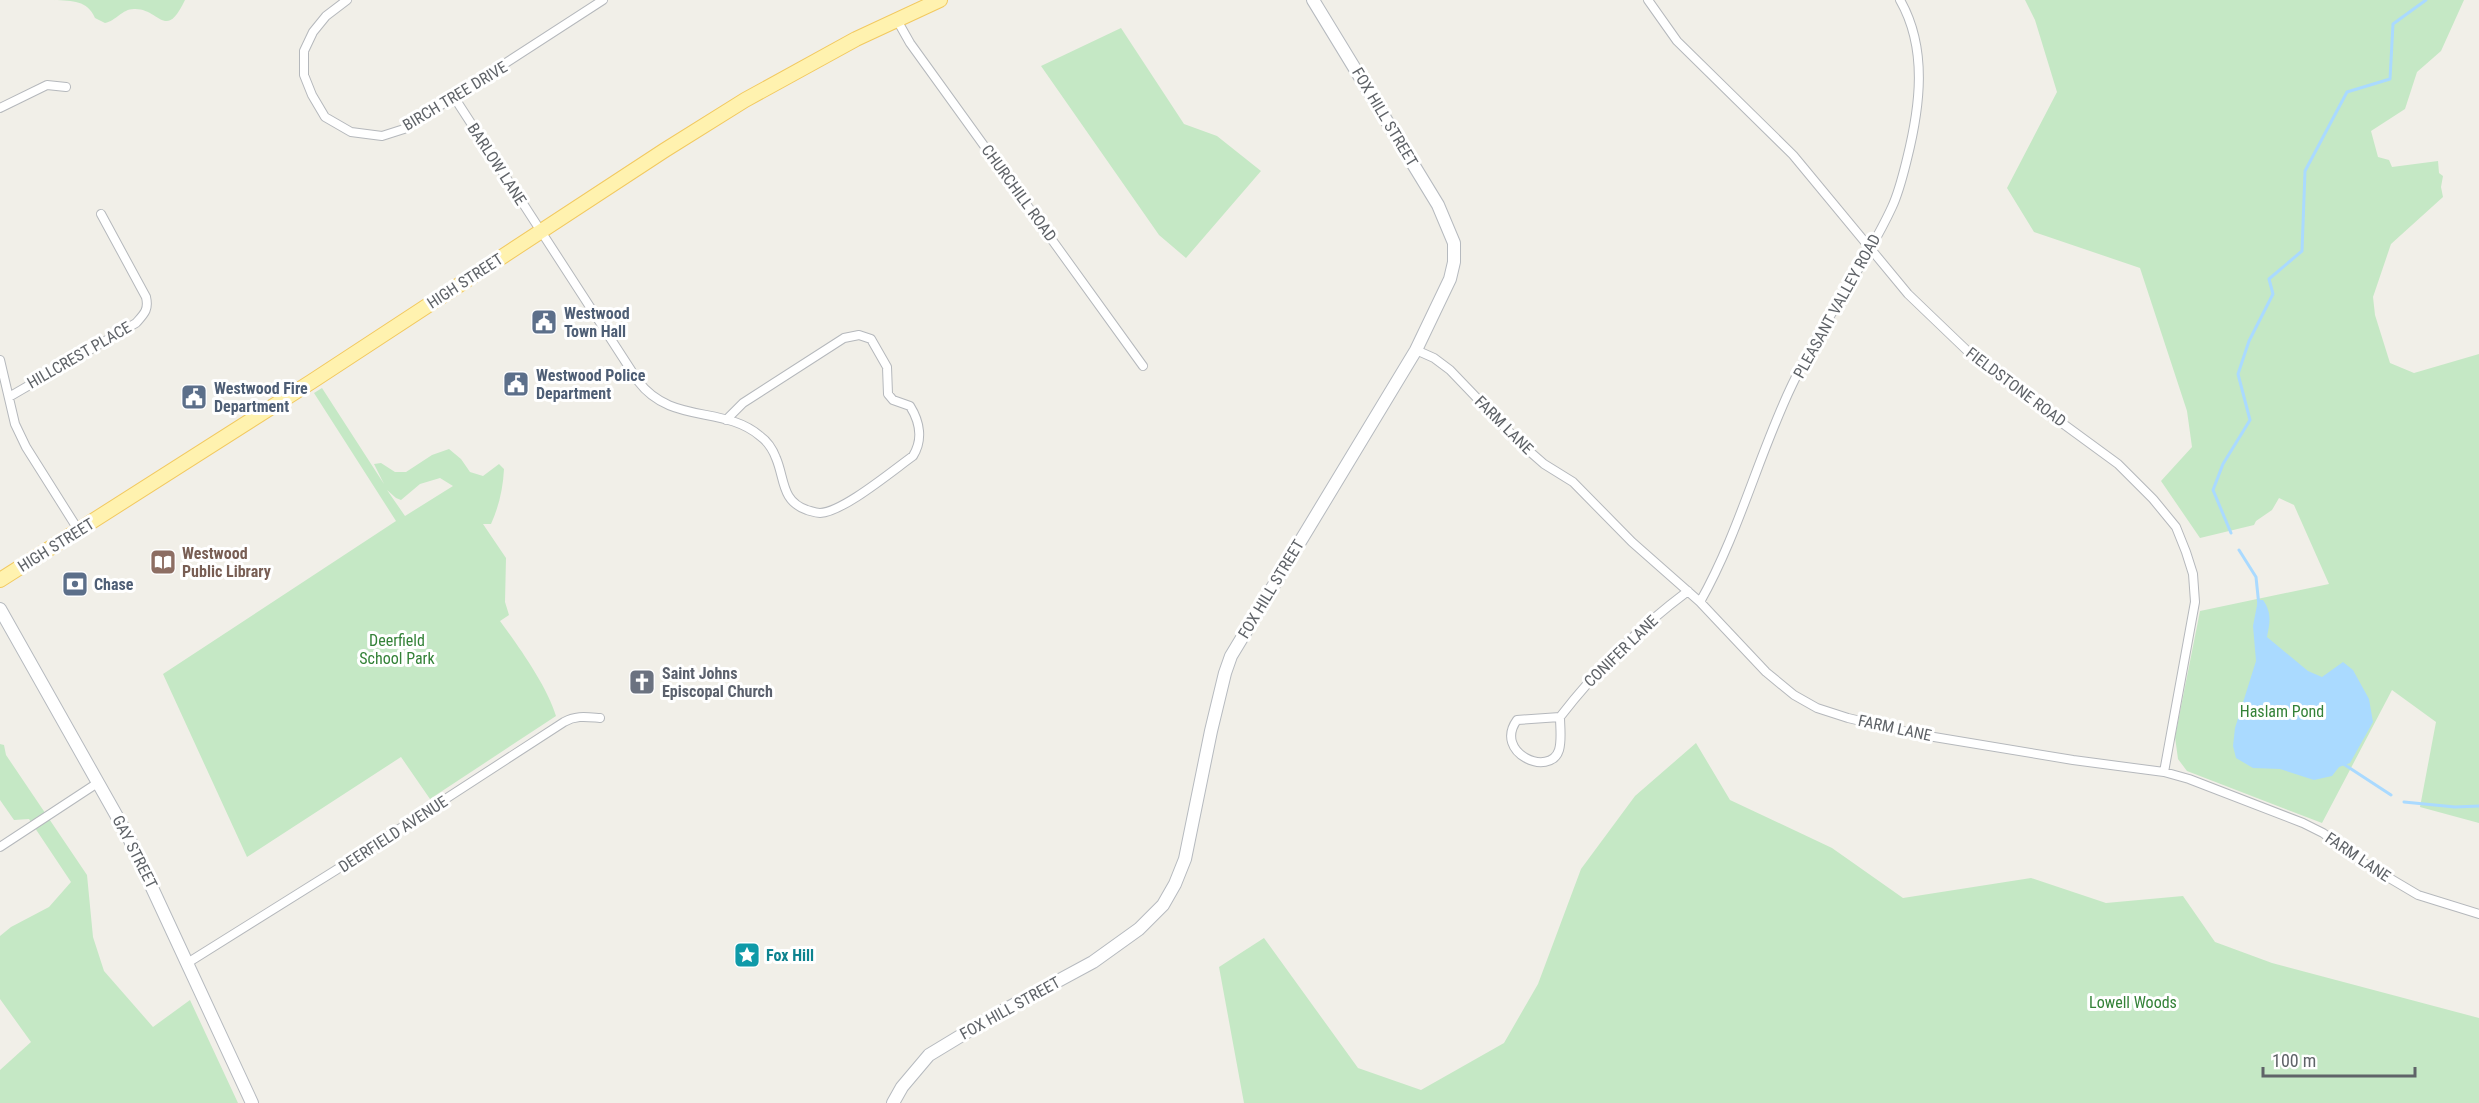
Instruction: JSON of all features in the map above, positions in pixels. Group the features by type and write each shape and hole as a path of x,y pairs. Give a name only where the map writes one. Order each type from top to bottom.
{"main road":[{"name":"HIGH STREET","path":"0,580 745,100 856,39 940,0"}],"street":[{"name":"BIRCH TREE DRIVE","path":"347,0 326,16 313,32 304,51 304,75 325,117 351,132 382,136 404,129 603,0"},
{"name":"FOX HILL STREET","path":"892,1103 902,1087 929,1055 995,1015 1093,962 1138,928 1163,904 1175,884 1185,859 1210,731 1225,673 1232,656 1416,350 1450,279 1454,262 1454,243 1438,205 1313,0"},
{"name":"FIELDSTONE ROAD","path":"1648,0 1677,41 1793,155 1908,294 1980,363 2118,464 2153,499 2176,527 2193,574 2195,602 2164,772"},
{"name":"PLEASANT VALLEY ROAD","path":"1700,602 1718,569 1792,386 1893,206 1916,122 1920,84 1911,27 1900,0"},
{"name":"CHURCHILL ROAD","path":"897,20 910,43 1143,366"},
{"path":"0,108 46,85 66,87"},
{"name":"BARLOW LANE","path":"454,97 496,165 645,390 656,400 671,407 726,420 752,430 762,437 776,458 783,487 790,500 800,508 817,514 829,512 845,504 913,456 919,446 916,416 910,406 893,400 888,394 887,367 882,354 871,339 859,335 844,338 743,403 726,420"},
{"name":"HILLCREST PLACE","path":"9,397 136,323 145,313 148,306 146,297 101,214"},
{"name":"FARM LANE","path":"1416,350 1434,358 1450,370 1520,443 1544,464 1573,482 1632,542 1689,591 1766,672 1794,695 1817,708 1916,734 2069,760 2164,772 2199,782 2323,833 2371,867 2418,895 2479,914"},
{"path":"0,360 15,424 26,447 79,531"},
{"name":"CONIFER LANE","path":"1560,717 1582,688 1653,618 1689,591"},
{"name":"GAY STREET","path":"0,609 128,836 189,962 252,1103"},
{"name":"DEERFIELD AVENUE","path":"189,962 336,870 571,717 600,718"},
{"path":"1560,717 1559,750 1555,758 1545,763 1534,762 1512,745 1510,737 1517,720 1560,717"},
{"path":"0,848 99,782"}],"green space":[{"path":"54,0 185,0 172,19 167,21 143,10 134,9 105,23 95,18 84,5 73,1"},
{"name":"Haslam Pond","path":"2025,0 2464,0 2441,51 2417,72 2405,109 2371,131 2378,157 2389,160 2392,167 2438,161 2439,173 2443,176 2441,187 2443,197 2391,244 2373,297 2375,315 2390,363 2414,373 2479,354 2479,823 2420,807 2436,722 2392,690 2322,823 2187,771 2178,759 2175,737 2200,611 2329,584 2294,505 2279,498 2272,510 2254,525 2200,538 2161,481 2192,447 2187,411 2140,268 2034,232 2007,188 2057,92 2035,20"},
{"path":"1121,28 1184,124 1217,136 1261,171 1186,258 1159,235 1041,66"},
{"name":"Deerfield School Park","path":"322,388 384,484 374,464 381,463 395,472 406,472 432,455 449,449 461,459 470,472 483,476 499,464 504,469 503,484 494,517 491,524 483,524 506,558 505,602 509,615 500,621 539,680 556,716 430,799 401,757 247,857 163,674 396,521 314,393","holes":["440,478 453,486 405,516 387,490 401,500 420,484"]},
{"name":"Lowell Woods","path":"1696,743 1730,800 1832,848 1903,898 2031,878 2106,903 2183,896 2215,942 2272,963 2479,1018 2479,1103 1244,1103 1219,967 1264,938 1358,1068 1421,1090 1504,1043 1538,984 1581,869 1635,796"},
{"path":"0,744 4,745 6,755 87,875 93,937 104,971 153,1027 190,1000 238,1103 0,1103 0,1070 31,1042 0,999 0,936 11,927 49,907 71,882 29,819 14,820 0,800"}],"water":[{"path":"2258,600 2263,600 2269,613 2267,637 2308,671 2322,677 2343,662 2353,670 2369,699 2373,722 2350,763 2339,767 2332,776 2314,780 2280,769 2253,768 2236,758 2233,746 2235,728 2256,661 2253,626"}],"waterway":[{"path":"2231,533 2213,490 2223,464 2250,420 2238,374 2249,341 2273,294 2269,279 2302,251 2305,171 2347,92 2390,79 2393,24 2426,0"},
{"path":"2239,550 2256,577 2259,606"},
{"path":"2342,763 2391,795"},
{"path":"2404,802 2455,807 2479,806"}],"place":[{"name":"Westwood Town Hall","path":"544,322"},
{"name":"Westwood Police Department","path":"516,384"},
{"name":"Westwood Fire Department","path":"194,397"},
{"name":"Westwood Public Library","path":"163,562"},
{"name":"Chase","path":"75,584"},
{"name":"Saint Johns Episcopal Church","path":"642,682"},
{"name":"Fox Hill","path":"747,955"}]}
